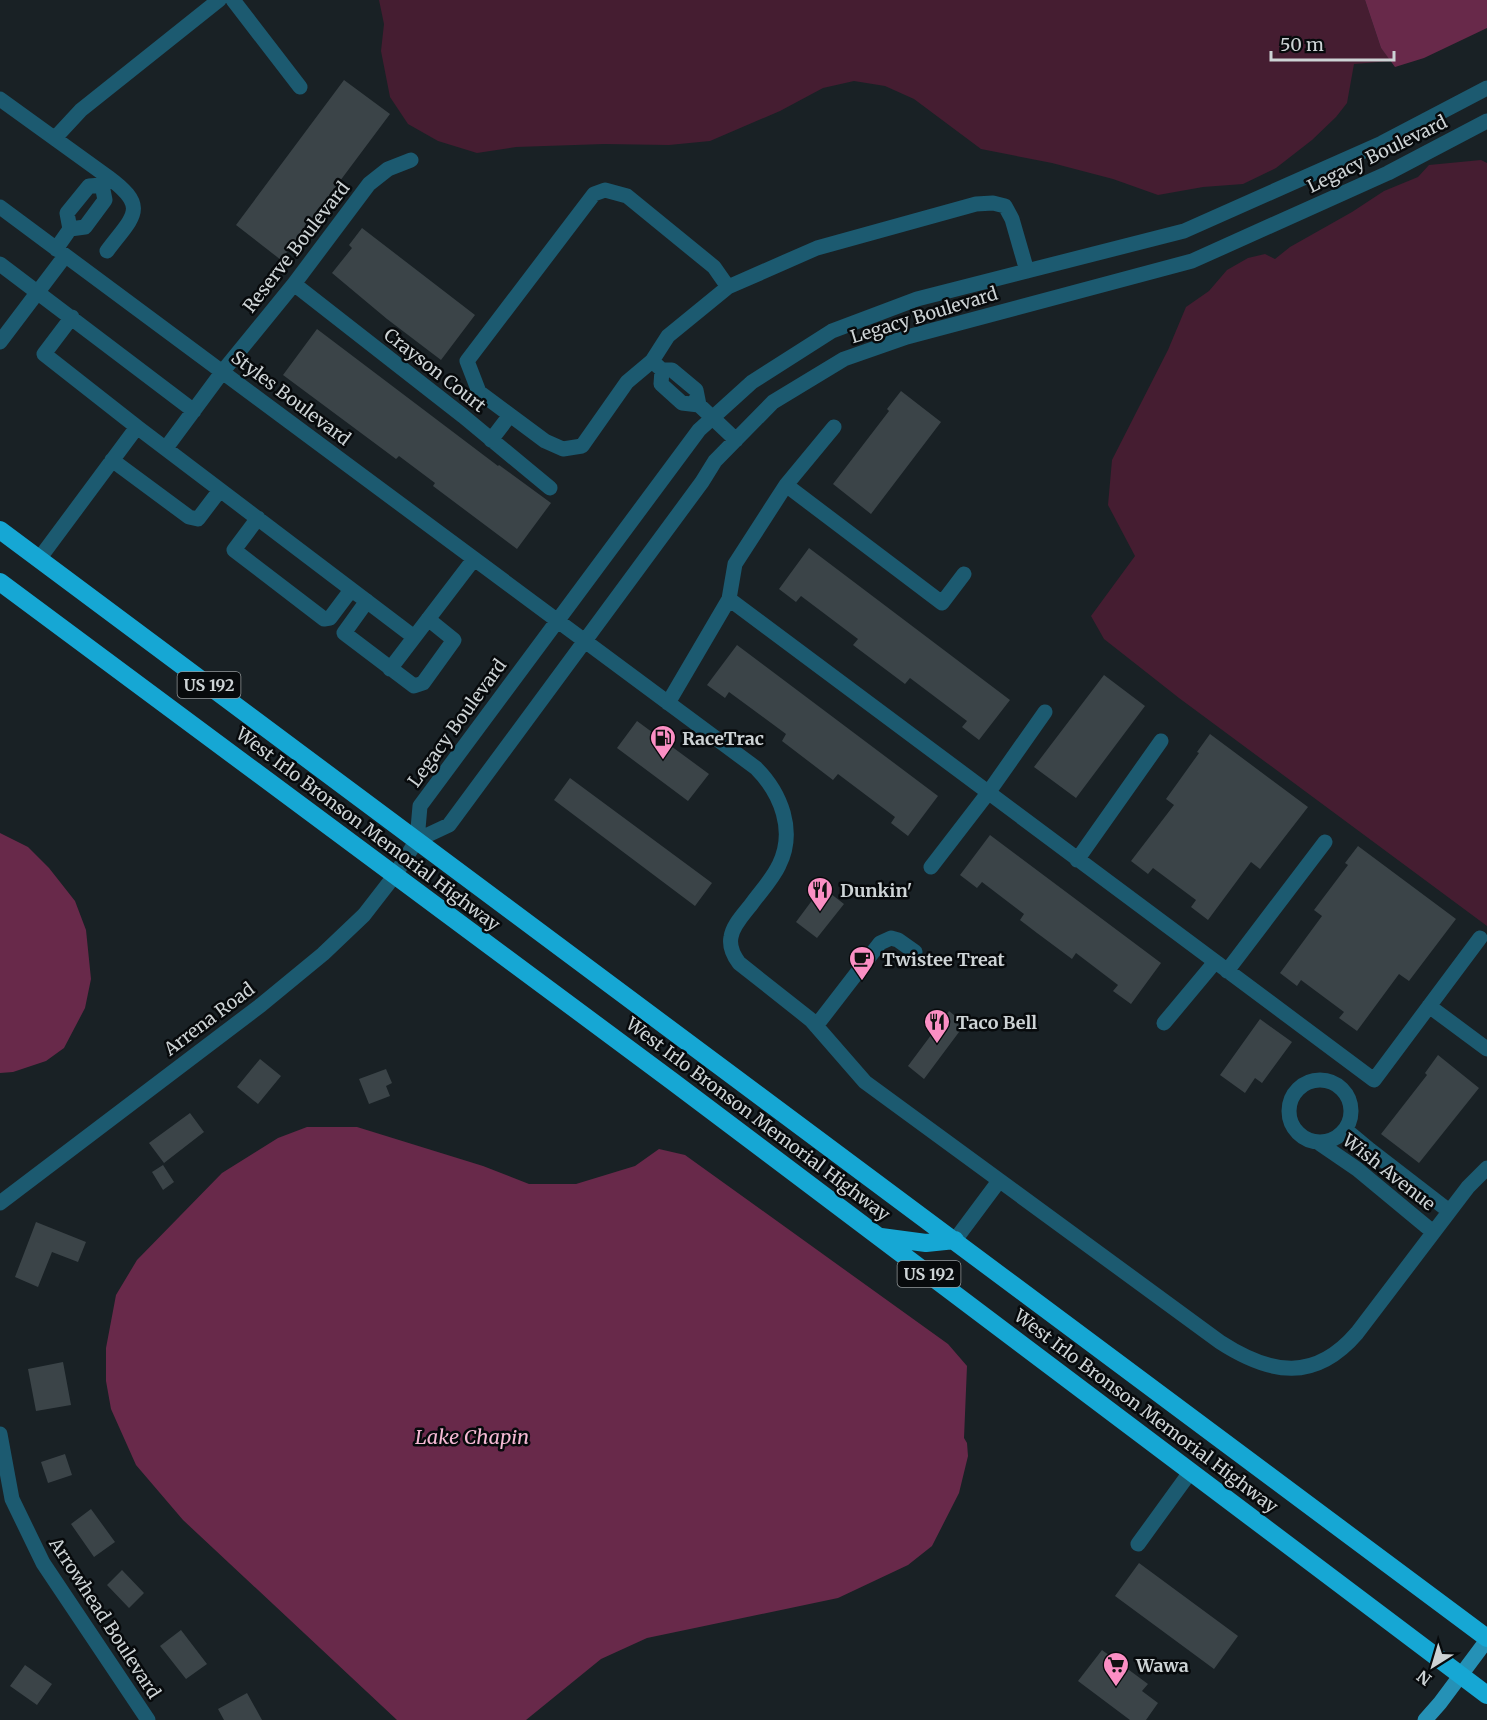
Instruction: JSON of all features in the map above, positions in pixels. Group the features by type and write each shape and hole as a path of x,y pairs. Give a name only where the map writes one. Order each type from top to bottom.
{"highway":[{"name":"West Irlo Bronson Memorial Highway","path":"0,530 1487,1639"},
{"name":"West Irlo Bronson Memorial Highway","path":"0,582 879,1237 1487,1695"},
{"path":"879,1237 926,1243 955,1240"}],"main road":[{"path":"1425,1720 1487,1639"}],"street":[{"path":"55,138 81,110 219,0"},
{"path":"233,0 300,87"},
{"name":"Legacy Boulevard","path":"417,840 420,806 699,430 752,382 832,332 917,299 1184,231 1382,143 1487,88"},
{"path":"0,99 55,138 105,181 122,187 133,200 134,212 107,251"},
{"name":"Legacy Boulevard","path":"417,840 449,825 716,461 773,402 844,359 907,337 1192,261 1388,172 1487,121"},
{"name":"Reserve Boulevard","path":"166,448 369,184 388,169 411,160"},
{"path":"0,342 38,291 60,252 70,229 67,213 88,186 105,181"},
{"path":"70,229 85,227 105,200 105,181"},
{"path":"728,287 714,267 627,196 605,190 594,194 467,361 478,392 545,441 563,449 582,446 627,382 657,366 668,336 728,287 817,248 976,204 993,203 1005,206 1012,219 1027,271"},
{"name":"Styles Boulevard","path":"0,207 756,768 766,779 781,805 786,832 783,856 773,876 735,927 731,945 733,954 746,969 816,1026 865,1082 1220,1342 1249,1359 1279,1368 1308,1367 1321,1363 1341,1350 1357,1333 1468,1186 1487,1168"},
{"path":"0,264 194,411"},
{"name":"Crayson Court","path":"294,284 550,488"},
{"path":"72,317 44,354 414,637"},
{"path":"657,366 672,370 696,390 699,405 736,440"},
{"path":"491,440 510,415"},
{"path":"39,559 137,427"},
{"path":"668,703 729,599 735,564 786,485 834,427"},
{"path":"112,460 189,517 198,519 220,490"},
{"path":"786,485 942,603 964,574"},
{"path":"258,518 234,550 324,619 330,618 351,590"},
{"path":"390,669 474,559"},
{"path":"729,599 1374,1080 1480,938"},
{"path":"367,602 344,633 414,686 423,683 454,640 428,619"},
{"path":"931,867 988,793 1045,712"},
{"path":"1077,860 1161,741"},
{"name":"Arrena Road","path":"0,1203 252,1012 323,954 364,915 395,875 417,840"},
{"path":"1164,1023 1221,967 1325,842"},
{"path":"816,1026 880,943 891,938 915,952"},
{"path":"1429,1006 1487,1049"},
{"path":"1344,1090 1354,1066"},
{"name":"Wish Avenue","path":"1326,1080 1344,1090 1350,1099 1352,1109 1351,1120 1346,1130 1329,1142 1309,1141 1300,1136 1293,1128 1289,1108 1298,1089 1306,1083 1326,1080"},
{"name":"Wish Avenue","path":"1346,1130 1449,1211"},
{"name":"Wish Avenue","path":"1319,1143 1357,1169 1433,1232"},
{"path":"1385,1193 1400,1174"},
{"path":"955,1240 999,1180"},
{"name":"Arrowhead Boulevard","path":"0,1434 12,1499 43,1563 148,1720"},
{"path":"1138,1544 1191,1471"}],"shaded area":[{"path":"379,0 1365,0 1381,48 1391,61 1354,64 1347,103 1312,140 1276,168 1243,184 1203,187 1158,195 1113,179 1052,163 981,149 914,99 885,86 854,81 823,88 780,111 710,141 669,145 604,144 516,147 477,153 438,141 408,124 390,97 381,51 384,24"},
{"path":"1481,160 1487,163 1487,926 1179,698 1104,639 1091,616 1135,556 1108,505 1112,460 1168,350 1186,307 1209,291 1227,270 1248,258 1265,254 1275,259 1290,247 1384,191 1418,177 1429,165"}],"water":[{"path":"1365,0 1487,0 1487,28 1424,58 1395,67 1381,48"},
{"path":"0,833 28,847 49,868 75,901 86,930 91,979 85,1008 64,1048 46,1061 13,1072 0,1073"},
{"name":"Lake Chapin","path":"307,1127 357,1127 483,1166 529,1184 576,1184 635,1166 659,1149 685,1155 948,1344 967,1366 964,1438 967,1443 968,1456 959,1493 932,1546 908,1565 838,1598 647,1638 601,1659 526,1720 397,1720 183,1520 136,1465 111,1409 106,1381 106,1348 116,1295 137,1260 222,1173 278,1138"}],"building":[{"path":"344,80 390,114 281,260 236,225"},
{"path":"362,228 475,315 441,360 332,273 352,248 349,245"},
{"path":"317,329 498,466 551,503 517,549 433,486 435,483 399,456 396,459 283,375"},
{"path":"901,391 941,422 871,514 833,484 889,411 887,409"},
{"path":"809,548 1010,700 979,740 962,727 967,721 910,678 905,684 853,645 858,639 801,596 796,602 779,589"},
{"path":"737,645 938,796 908,836 891,823 895,817 838,774 833,780 782,741 786,734 729,692 725,698 707,685"},
{"path":"1104,675 1145,706 1076,798 1034,767"},
{"name":"RaceTrac","path":"637,721 709,774 688,801 617,748"},
{"path":"1210,734 1308,807 1260,869 1251,862 1208,920 1191,907 1196,900 1153,868 1148,874 1131,861 1174,805 1166,799"},
{"path":"570,778 712,883 695,906 554,800"},
{"path":"990,835 1161,963 1131,1004 1113,991 1118,985 1076,953 1072,959 1037,933 1020,920 1024,914 982,882 977,888 960,875"},
{"path":"1358,846 1456,919 1409,981 1399,974 1357,1031 1339,1018 1344,1012 1301,980 1297,986 1280,973 1322,916 1314,910 1348,865 1345,863"},
{"name":"Dunkin'","path":"822,887 844,904 817,938 796,922"},
{"name":"Taco Bell","path":"949,1011 965,1024 924,1079 908,1066"},
{"path":"1260,1019 1292,1042 1262,1083 1255,1078 1245,1093 1220,1075"},
{"path":"1438,1055 1479,1088 1419,1163 1381,1134 1427,1075 1425,1073"},
{"path":"260,1059 281,1076 258,1104 237,1087"},
{"path":"386,1069 392,1083 386,1086 390,1096 369,1104 359,1079"},
{"path":"190,1113 204,1132 164,1163 149,1143"},
{"path":"163,1165 174,1182 163,1190 152,1172"},
{"path":"36,1222 86,1242 78,1262 52,1252 38,1287 15,1277"},
{"path":"63,1362 71,1405 36,1411 28,1369"},
{"path":"65,1454 72,1475 48,1483 41,1462"},
{"path":"91,1509 115,1542 94,1557 71,1524"},
{"path":"1139,1563 1238,1636 1214,1669 1115,1596"},
{"path":"122,1570 144,1593 129,1608 107,1585"},
{"path":"181,1630 207,1664 186,1679 160,1646"},
{"name":"Wawa","path":"1102,1650 1148,1684 1142,1691 1158,1703 1146,1720 1130,1720 1078,1681"},
{"path":"25,1665 52,1684 37,1705 10,1686"},
{"path":"247,1693 262,1720 224,1720 218,1709"}],"place":[{"name":"RaceTrac","path":"663,761"},
{"name":"Dunkin'","path":"820,913"},
{"name":"Twistee Treat","path":"862,982"},
{"name":"Taco Bell","path":"937,1045"},
{"name":"Wawa","path":"1116,1688"}]}
